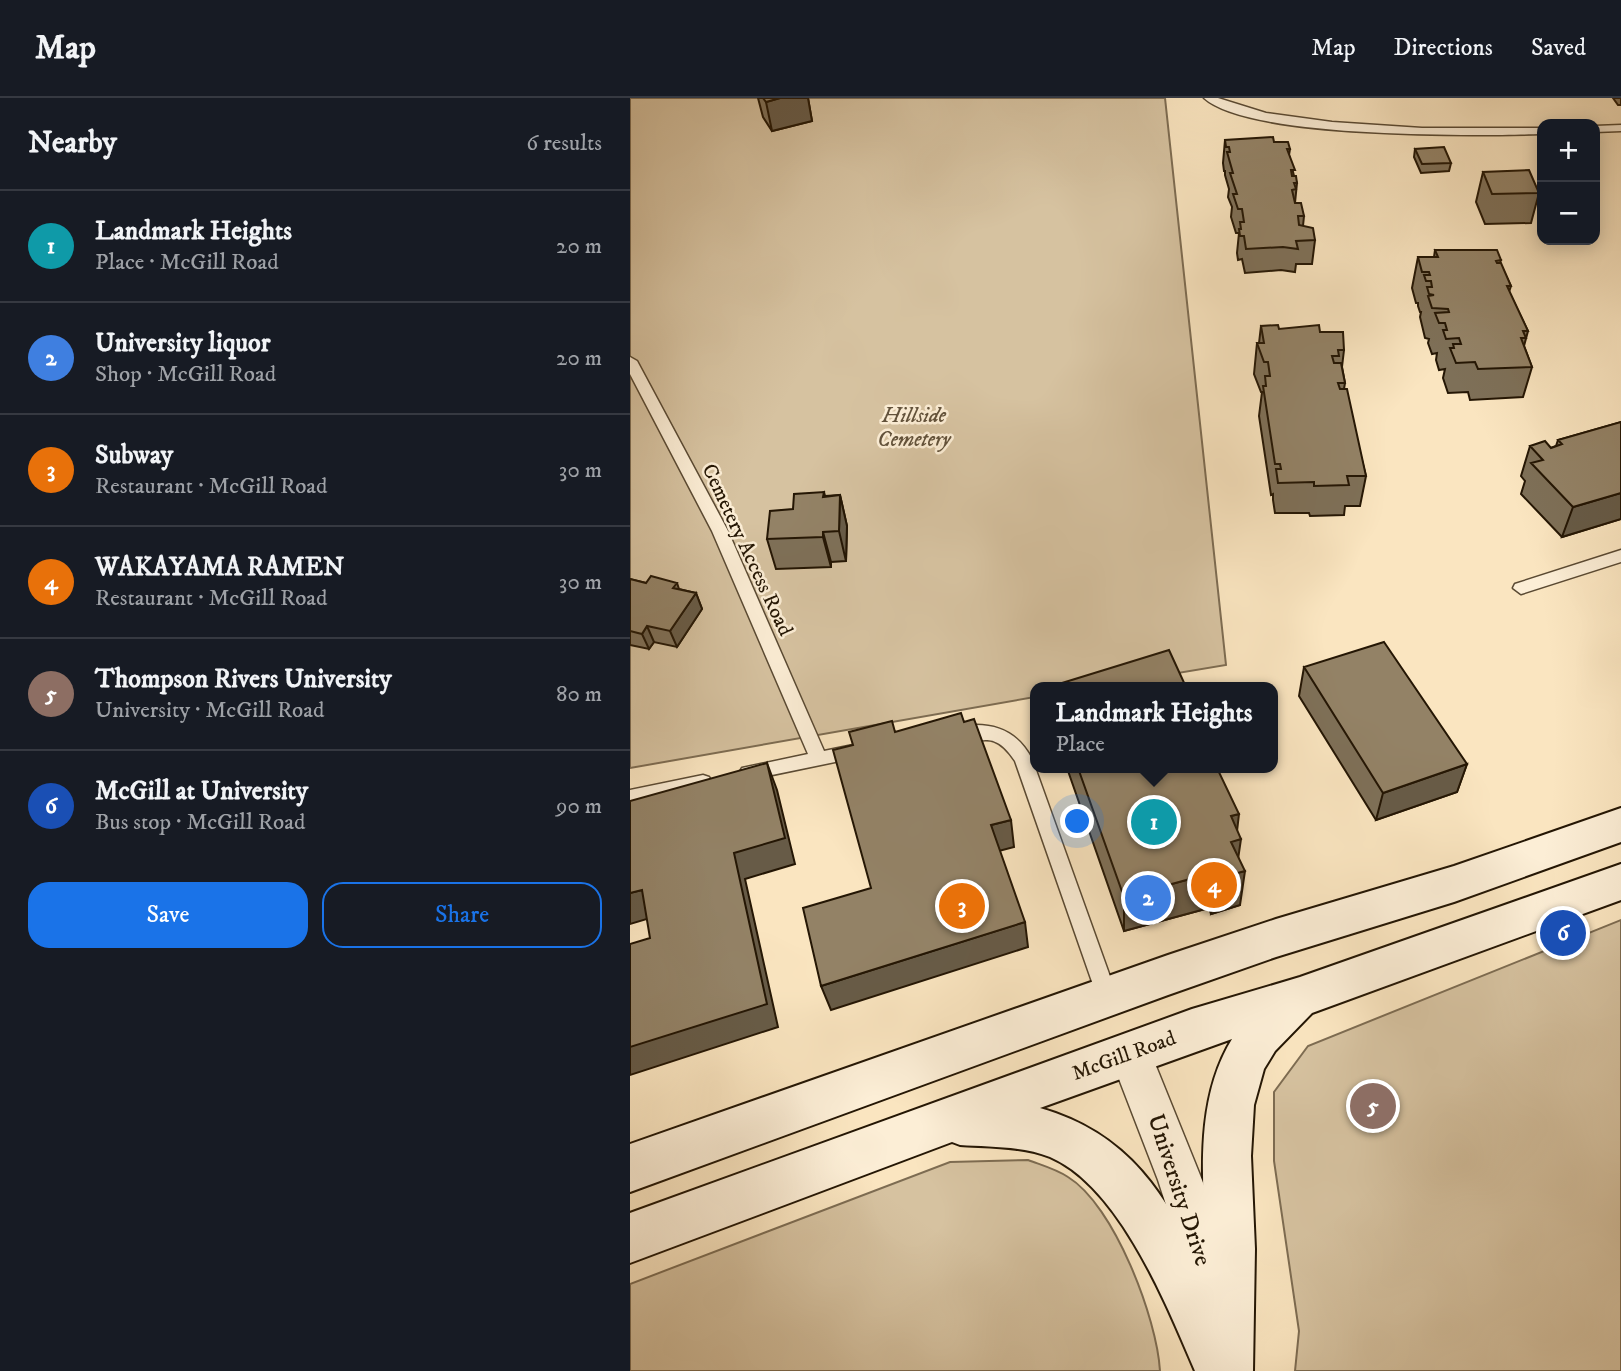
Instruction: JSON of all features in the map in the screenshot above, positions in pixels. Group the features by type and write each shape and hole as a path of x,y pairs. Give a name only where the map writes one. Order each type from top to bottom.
{"main road":[{"path":"630,1168 1107,996 1276,938 1454,884 1621,825"},
{"name":"McGill Road","path":"630,1238 1192,1030 1300,998 1621,882"},
{"path":"1107,996 1130,1053"},
{"path":"1225,1371 1230,1232 1226,1164 1229,1114 1239,1074 1259,1036 1300,998"},
{"path":"948,1121 1024,1126 1067,1140 1099,1161 1135,1203 1169,1257 1225,1371"}],"street":[{"name":"University Drive","path":"1130,1053 1172,1157 1202,1245 1225,1371"}],"lane":[{"path":"1210,98 1222,105 1257,115 1324,124 1413,131 1537,131"},
{"path":"1600,129 1621,128"},
{"name":"Cemetery Access Road","path":"630,361 720,531 819,759"},
{"path":"1521,588 1621,556"},
{"path":"931,738 989,732 1005,736 1016,746 1023,759 1107,996"},
{"path":"630,797 881,746"}],"green space":[{"name":"Hillside Cemetery","path":"630,98 1165,98 1226,665 1124,682 1030,682 1030,698 630,768"},
{"path":"1621,920 1621,1371 1295,1371 1299,1331 1274,1161 1274,1092 1308,1046"},
{"path":"1028,1160 1068,1177 1085,1191 1117,1237 1151,1322 1160,1371 630,1371 630,1284 950,1162"}],"building":[{"path":"763,98 780,98 766,102"},
{"path":"1273,137 1274,142 1288,142 1290,149 1287,149 1295,170 1291,170 1292,176 1296,176 1297,183 1294,183 1296,189 1292,190 1295,203 1301,203 1304,216 1298,216 1299,225 1313,228 1315,240 1296,241 1298,249 1246,249 1244,236 1240,236 1239,229 1240,222 1244,222 1242,209 1238,209 1233,194 1237,194 1230,173 1233,173 1227,152 1230,152 1229,147 1226,147 1225,140"},
{"path":"1444,147 1451,163 1422,164 1415,149"},
{"path":"1529,170 1537,193 1492,194 1483,172"},
{"path":"1435,250 1497,250 1501,260 1496,261 1501,263 1511,286 1507,286 1528,331 1523,331 1526,338 1521,338 1532,367 1478,369 1475,362 1456,363 1450,348 1454,348 1453,344 1461,344 1459,338 1446,339 1443,330 1447,330 1445,323 1439,323 1435,313 1449,312 1448,309 1432,308 1428,296 1434,295 1429,294 1427,287 1432,287 1431,281 1426,281 1424,275 1430,275 1429,272 1422,272 1418,257 1438,257"},
{"path":"1278,325 1279,329 1319,325 1320,332 1343,332 1344,350 1338,350 1339,356 1332,356 1334,363 1341,363 1345,383 1338,383 1340,389 1347,389 1366,476 1347,476 1349,485 1278,483 1276,469 1281,469 1280,464 1275,464 1263,386 1266,386 1265,376 1270,376 1268,362 1264,362 1257,343 1264,343 1261,326"},
{"path":"1621,422 1621,493 1573,507 1531,463 1543,460 1530,446 1545,441 1551,448 1562,444 1558,440"},
{"path":"824,492 823,497 840,495 839,531 823,532 823,537 767,539 770,511 793,509 794,494"},
{"path":"651,576 677,583 673,588 696,593 670,631 647,626 642,634 630,631 630,579 646,583"},
{"path":"1384,642 1467,764 1383,793 1304,667"},
{"path":"1169,650 1184,682 1065,682"},
{"path":"961,713 964,722 974,719 1011,820 991,825 1025,922 821,986 803,908 871,888 833,750 853,745 849,732 892,721 895,732"},
{"path":"767,763 785,838 734,853 767,1004 630,1047 630,944 650,938 642,890 630,893 630,801"},
{"path":"1080,773 1219,773 1239,814 1231,816 1241,839 1231,842 1245,871 1215,879 1212,873 1124,897"}],"place":[{"name":"Landmark Heights","path":"1154,822"},
{"name":"WAKAYAMA RAMEN","path":"1214,885"},
{"name":"University liquor","path":"1148,898"},
{"name":"Subway","path":"962,906"},
{"name":"McGill at University","path":"1563,933"},
{"name":"Thompson Rivers University","path":"1373,1106"}]}
